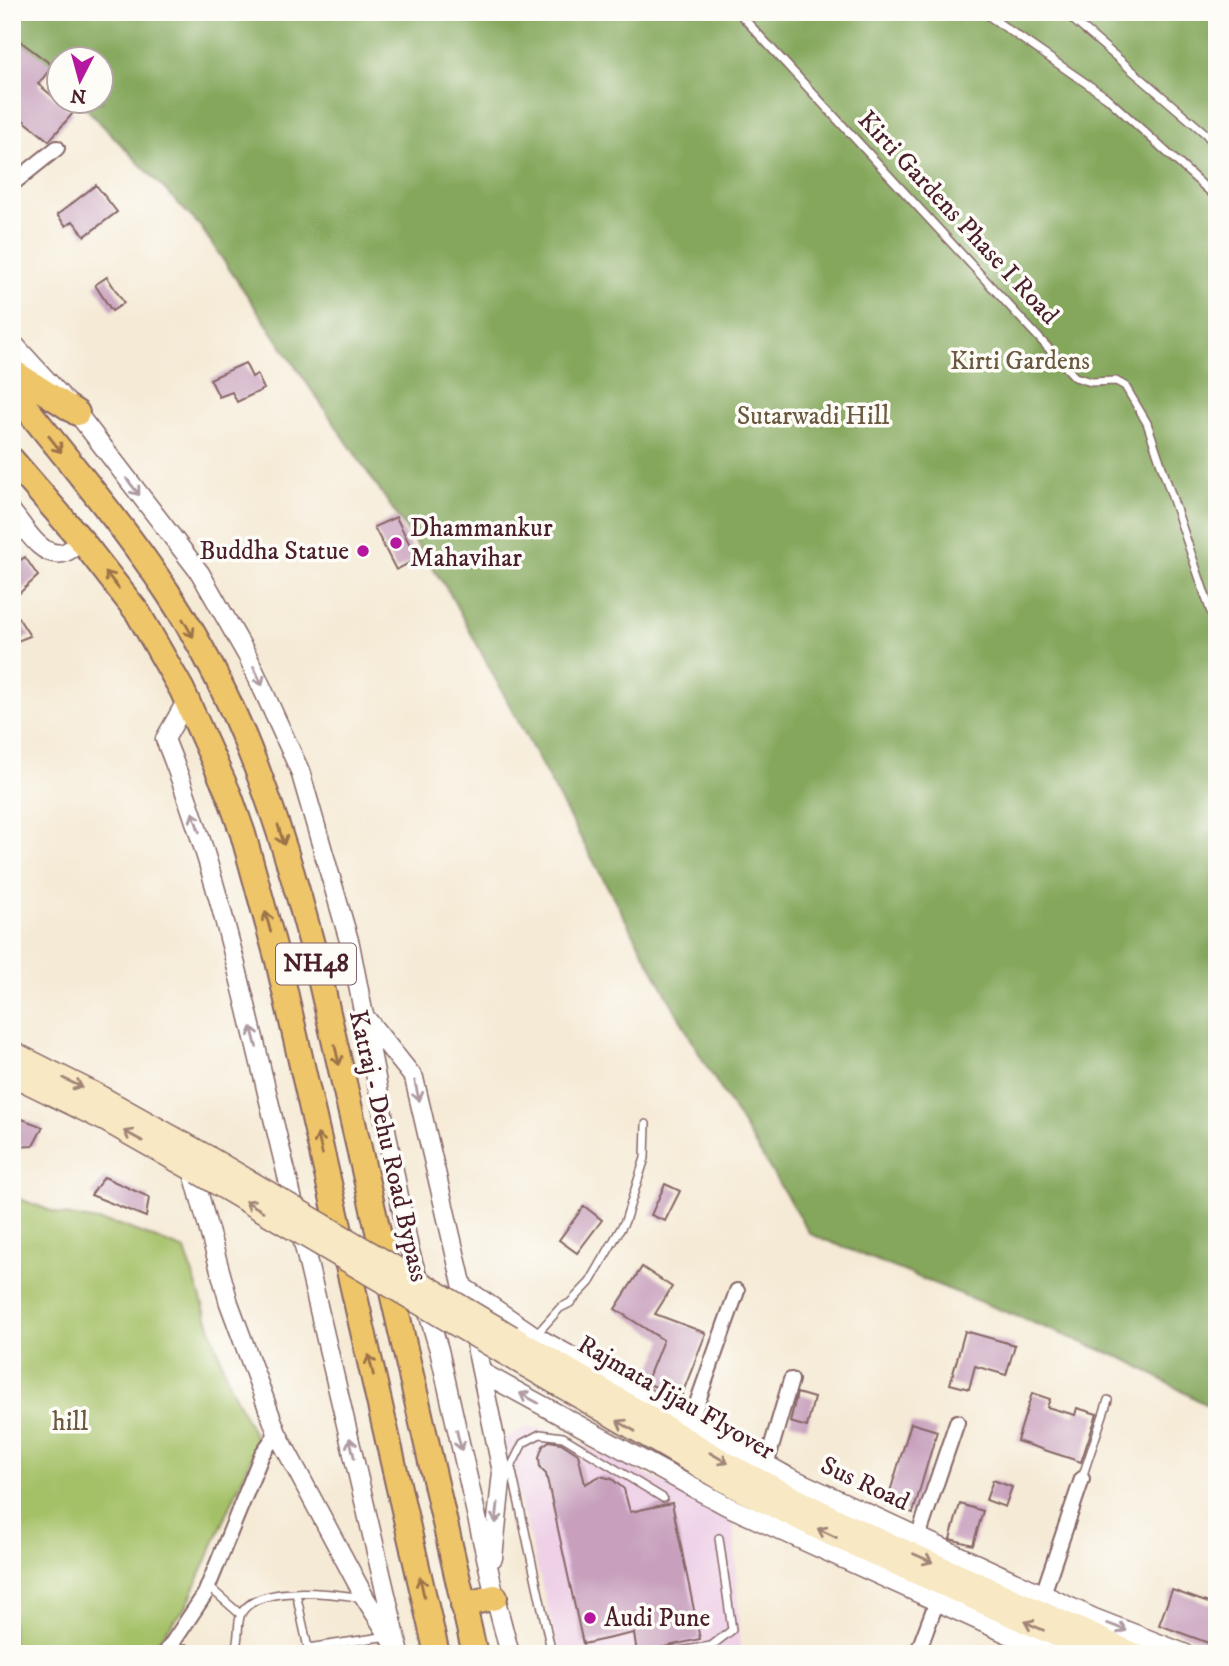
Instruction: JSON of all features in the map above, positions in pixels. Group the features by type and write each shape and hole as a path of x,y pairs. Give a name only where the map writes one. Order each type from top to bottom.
{"highway":[{"path":"12,371 77,413"},
{"name":"Katraj - Dehu Road Bypass","path":"12,390 169,594 215,674 264,785 291,866 314,952 475,1654"},
{"name":"NH48","path":"12,460 82,541 138,613 187,700 230,797 256,877 281,975 437,1654"},
{"path":"463,1605 495,1597"}],"main road":[{"path":"12,1052 94,1093 199,1166"},
{"path":"13,1077 199,1166"},
{"name":"Rajmata Jijau Flyover","path":"199,1166 507,1344 734,1467 850,1526 1135,1654"},
{"name":"Rajmata Jijau Flyover","path":"507,1344 736,1488 834,1536 1097,1654"}],"street":[{"path":"12,184 57,148"},
{"path":"12,342 77,413 200,573 248,657 300,771 350,944 410,1248 439,1350 510,1654"},
{"path":"12,512 40,547 55,553 64,553 82,541"},
{"path":"187,700 165,739 216,887 318,1301 400,1654"},
{"path":"364,1016 414,1078 483,1373 502,1472 491,1572"},
{"path":"199,1166 203,1212 229,1303 277,1433 365,1598 400,1654"},
{"name":"Sus Road","path":"463,1287 535,1336 766,1465 1094,1618 1186,1654"},
{"path":"690,1423 737,1291"},
{"path":"483,1373 708,1497 1052,1654"},
{"path":"766,1465 791,1380"},
{"path":"918,1537 957,1422"},
{"path":"165,1654 208,1586 262,1454 277,1433"},
{"path":"1043,1594 1082,1479"},
{"path":"917,1654 937,1601"}],"lane":[{"name":"Kirti Gardens Phase I Road","path":"738,12 1075,377 1091,382 1116,382 1125,386 1147,423 1217,630"},
{"path":"983,12 1106,97 1217,198"},
{"path":"1063,12 1206,134 1217,148"},
{"path":"535,1336 560,1308 570,1303 590,1282 625,1221 645,1158 646,1124"},
{"path":"1082,1479 1108,1400"},
{"path":"552,1654 511,1467 523,1443 540,1434 563,1437 663,1498"},
{"path":"661,1654 711,1646 732,1630 719,1538"},
{"path":"208,1586 240,1614"},
{"path":"232,1654 237,1647 240,1614 253,1601 306,1591 365,1598"},
{"path":"296,1593 308,1648 389,1636"}],"shaded area":[{"path":"523,1428 547,1429 733,1515 740,1654 560,1654 504,1440"}],"green space":[{"name":"Sutarwadi Hill","path":"12,12 1217,12 1217,1411 1129,1361 810,1234 701,1057 449,592 200,226 94,116 116,116 116,46 46,46 46,66 12,31"},
{"name":"hill","path":"12,1196 59,1214 120,1225 185,1250 229,1384 258,1443 186,1607 147,1654 12,1654"}],"building":[{"path":"12,35 46,61 46,74 38,84 46,91 46,116 70,116 49,141 12,111"},
{"path":"96,185 117,212 85,236 73,221 66,226 57,215"},
{"path":"107,277 124,303 112,311 95,285"},
{"path":"245,363 252,377 257,374 264,389 237,402 232,392 219,397 210,379"},
{"name":"Dhammankur Mahavihar","path":"396,517 417,559 396,570 374,527"},
{"path":"25,557 38,576 12,600 12,566"},
{"path":"12,608 30,636 12,643"},
{"path":"12,1115 43,1127 33,1146 12,1147"},
{"path":"104,1177 149,1197 146,1217 91,1195"},
{"path":"665,1184 680,1191 665,1221 651,1215"},
{"path":"584,1206 602,1220 577,1253 559,1240"},
{"path":"642,1267 672,1287 655,1314 706,1333 681,1397 646,1383 663,1340 615,1309"},
{"path":"965,1331 1015,1345 1006,1375 975,1366 969,1389 950,1384"},
{"path":"797,1393 814,1398 807,1427 790,1422"},
{"path":"1032,1393 1050,1399 1047,1407 1075,1415 1077,1408 1097,1414 1081,1462 1017,1441"},
{"path":"911,1423 937,1431 913,1513 886,1505"},
{"path":"549,1441 561,1443 578,1454 585,1484 600,1476 612,1479 624,1489 630,1512 672,1503 700,1639 637,1653 634,1633 583,1644 546,1474 540,1468 539,1457 543,1446"},
{"path":"993,1480 1012,1487 1005,1507 986,1500"},
{"path":"960,1504 983,1511 973,1545 950,1539"},
{"path":"1172,1590 1217,1606 1217,1646 1159,1625"}],"place":[{"name":"Dhammankur Mahavihar","path":"396,543"},
{"name":"Buddha Statue","path":"363,551"},
{"name":"Audi Pune","path":"590,1618"}],"park label":[{"name":"Kirti Gardens","path":"1020,361"}]}
